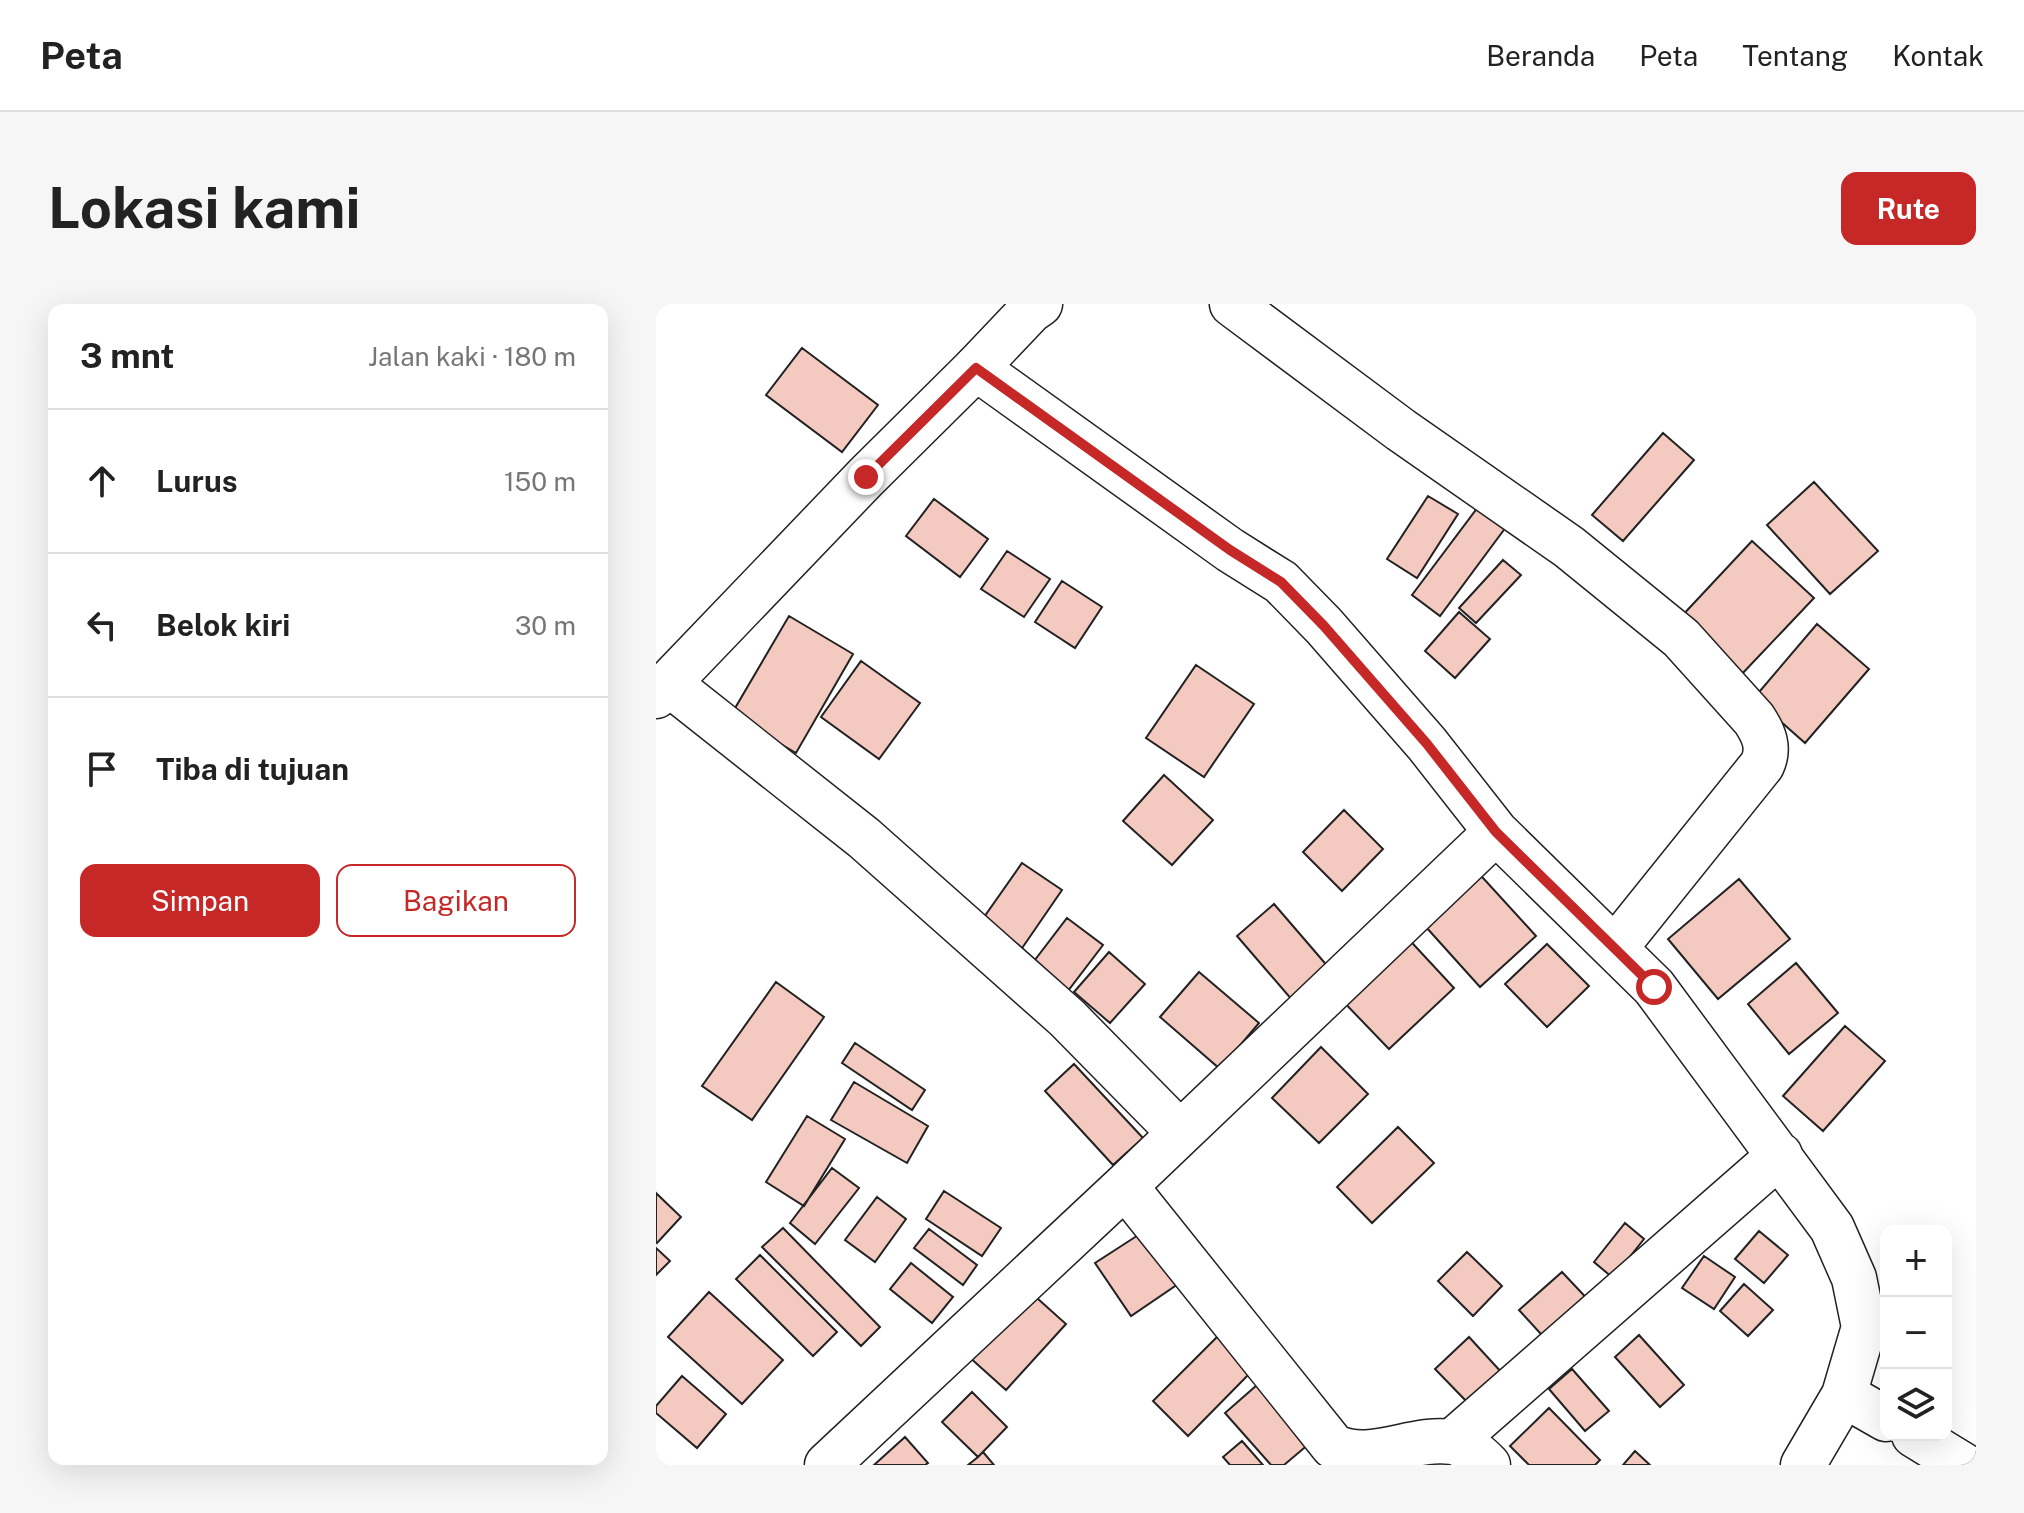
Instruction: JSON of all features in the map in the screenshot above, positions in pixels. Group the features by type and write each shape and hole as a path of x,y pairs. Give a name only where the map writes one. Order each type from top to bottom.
{"street":[{"path":"1040,304 866,477 662,690 864,838 1067,1018 1180,1133"},
{"path":"1232,304 1401,430 1569,547 1681,638 1754,719 1762,732 1766,756 1762,765 1615,948"},
{"path":"976,368 1230,550 1281,582 1324,626 1427,744 1496,832 1654,987 1832,1228 1854,1278 1864,1327 1844,1395 1803,1465"},
{"path":"827,1465 1496,832"},
{"path":"1452,1442 1780,1155"},
{"path":"1125,1186 1341,1454 1376,1459 1429,1444 1452,1442 1474,1452 1488,1465"},
{"path":"1844,1395 1880,1416"},
{"path":"1924,1441 1963,1465"}],"building":[{"path":"802,348 878,405 842,452 766,395"},
{"path":"1663,433 1694,460 1623,541 1592,515"},
{"path":"1814,482 1878,551 1830,594 1767,525"},
{"path":"1428,496 1458,514 1417,578 1387,559"},
{"path":"934,499 988,539 960,577 906,536"},
{"path":"1478,507 1506,527 1440,616 1412,595"},
{"path":"1752,541 1814,598 1740,676 1679,619"},
{"path":"1007,551 1050,579 1024,617 981,589"},
{"path":"1503,560 1521,575 1476,623 1459,608"},
{"path":"1062,581 1102,607 1075,648 1035,622"},
{"path":"1459,612 1490,639 1455,678 1425,651"},
{"path":"789,616 853,654 796,753 731,715"},
{"path":"1817,624 1869,669 1805,743 1754,698"},
{"path":"861,661 920,703 879,759 821,717"},
{"path":"1196,665 1254,704 1204,777 1146,738"},
{"path":"1164,775 1213,820 1172,865 1123,821"},
{"path":"1344,810 1383,849 1342,891 1303,852"},
{"path":"1022,863 1062,890 1016,957 975,930"},
{"path":"1473,867 1536,936 1480,987 1417,917"},
{"path":"1739,879 1790,939 1718,999 1668,939"},
{"path":"1274,904 1330,969 1293,1001 1237,936"},
{"path":"1067,918 1103,945 1061,1000 1025,973"},
{"path":"1402,932 1454,988 1389,1049 1336,994"},
{"path":"1547,944 1589,986 1547,1027 1505,984"},
{"path":"1109,952 1145,984 1110,1023 1074,992"},
{"path":"1796,963 1838,1013 1789,1054 1748,1004"},
{"path":"1199,972 1259,1023 1220,1069 1160,1017"},
{"path":"776,982 824,1017 752,1120 702,1086"},
{"path":"1845,1026 1885,1061 1823,1131 1783,1096"},
{"path":"855,1043 925,1090 912,1110 842,1063"},
{"path":"1321,1047 1368,1094 1319,1143 1272,1098"},
{"path":"1074,1064 1143,1138 1113,1165 1045,1091"},
{"path":"854,1082 928,1126 907,1163 831,1120"},
{"path":"807,1116 845,1139 804,1206 766,1182"},
{"path":"1398,1127 1434,1163 1372,1223 1337,1187"},
{"path":"832,1168 859,1188 815,1244 790,1223"},
{"path":"944,1191 1001,1228 982,1256 926,1219"},
{"path":"656,1193 681,1217 657,1243 656,1242"},
{"path":"877,1197 906,1219 875,1262 845,1240"},
{"path":"1625,1223 1644,1239 1613,1278 1594,1262"},
{"path":"783,1228 880,1327 861,1346 762,1247"},
{"path":"929,1229 977,1265 963,1285 914,1248"},
{"path":"1146,1230 1181,1282 1131,1316 1095,1263"},
{"path":"1759,1231 1788,1255 1764,1283 1735,1259"},
{"path":"656,1248 670,1261 656,1275"},
{"path":"1467,1252 1502,1286 1473,1316 1438,1281"},
{"path":"760,1255 837,1332 813,1356 736,1279"},
{"path":"1704,1256 1735,1277 1714,1309 1682,1288"},
{"path":"911,1263 953,1297 932,1323 890,1289"},
{"path":"1562,1272 1594,1306 1551,1345 1519,1310"},
{"path":"1744,1284 1773,1310 1748,1336 1720,1311"},
{"path":"1028,1290 1066,1324 1006,1390 968,1356"},
{"path":"709,1292 783,1360 742,1404 668,1337"},
{"path":"1221,1333 1256,1367 1188,1436 1153,1401"},
{"path":"1639,1335 1684,1385 1660,1407 1615,1357"},
{"path":"1469,1337 1503,1374 1470,1405 1435,1369"},
{"path":"1572,1369 1609,1411 1585,1431 1549,1389"},
{"path":"682,1376 726,1414 697,1448 656,1413 656,1406"},
{"path":"1265,1378 1316,1438 1284,1465 1271,1465 1225,1413"},
{"path":"972,1392 1007,1427 978,1457 942,1422"},
{"path":"1549,1408 1600,1460 1595,1465 1529,1465 1510,1446"},
{"path":"905,1437 928,1463 874,1465"},
{"path":"1242,1441 1263,1465 1230,1465 1223,1457"},
{"path":"1635,1451 1650,1465 1623,1465"},
{"path":"983,1452 994,1465 968,1465 978,1457"}],"route":[{"path":"866,477 976,368 1230,550 1281,582 1324,626 1427,744 1496,832 1654,987"}]}
